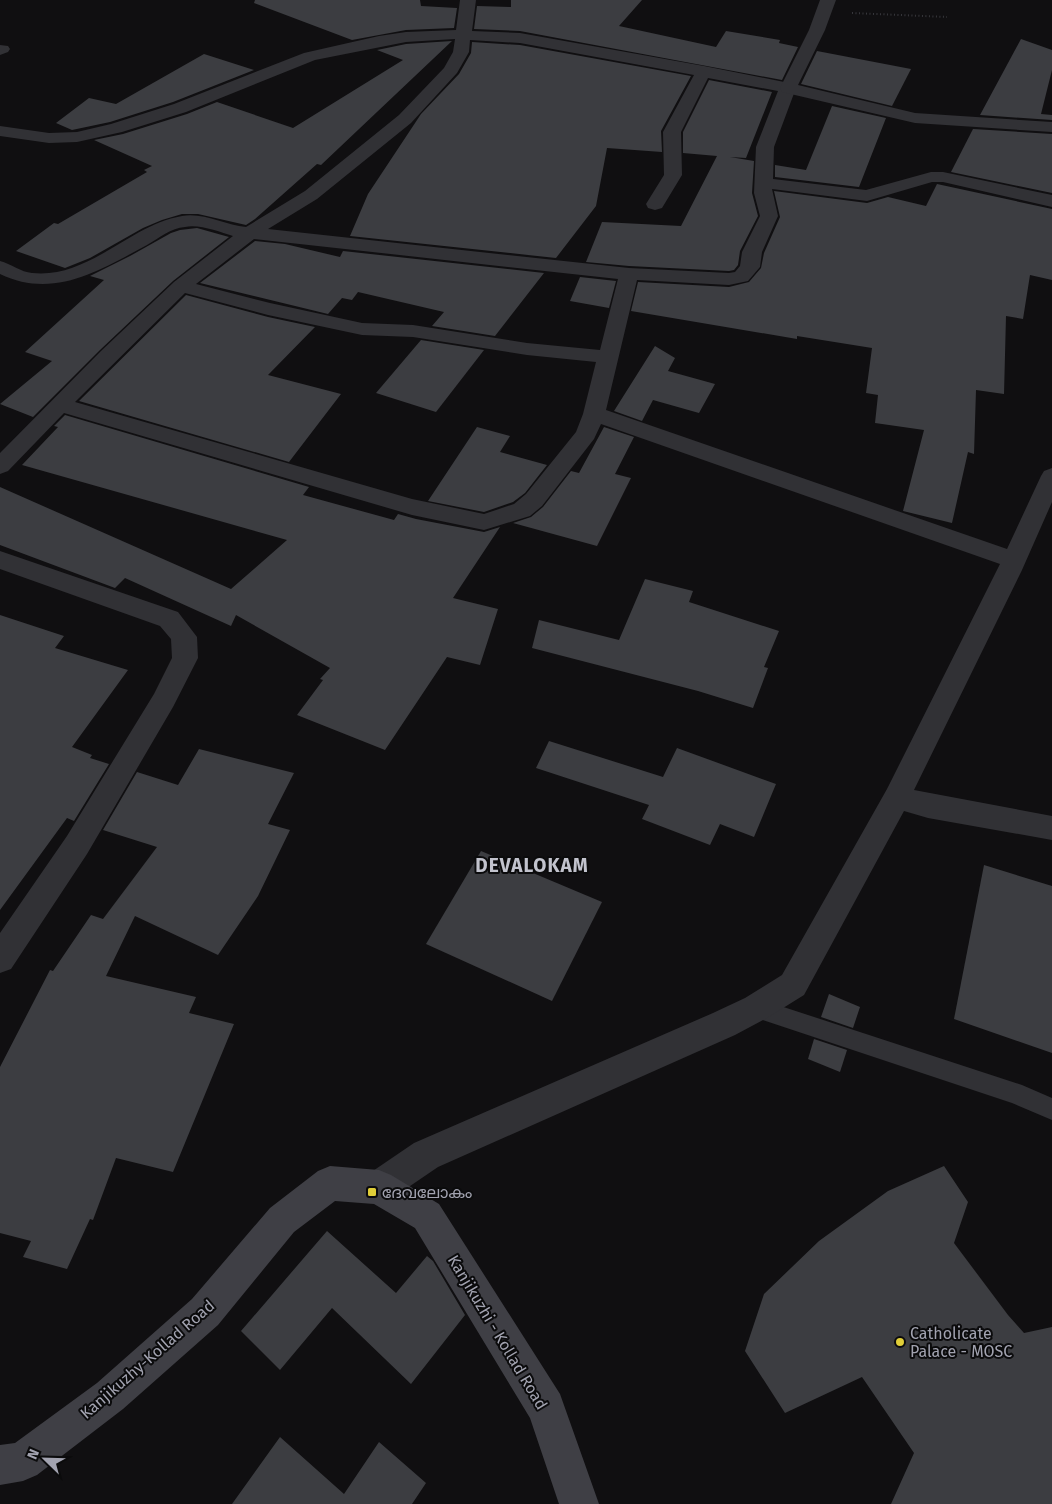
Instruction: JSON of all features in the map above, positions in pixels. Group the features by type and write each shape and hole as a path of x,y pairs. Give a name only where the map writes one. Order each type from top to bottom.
{"main road":[{"name":"Kanjikuzhy-Kollad Road","path":"0,1465 23,1461 110,1396 205,1312 282,1220 330,1183 379,1187"},
{"name":"Kanjikuzhi - Kollad Road","path":"379,1187 427,1216 546,1408 579,1504"}],"street":[{"path":"0,466 181,286 251,232 312,195 406,120 451,70 461,52 468,0"},
{"path":"0,268 34,280 54,279 79,272 165,227 185,220 239,232 629,274 729,279 741,276 750,267 752,252 769,216 763,193 764,147 788,88 817,30 826,6"},
{"path":"0,131 49,138 84,135 116,128 180,108 310,56 406,37 463,34 520,38 704,71 788,88 915,118 1052,127"},
{"path":"655,204 673,175 672,132 704,71"},
{"path":"764,183 867,196 930,177 943,177 1052,201"},
{"path":"60,405 412,507 484,522 522,510 534,500 586,434 594,414 629,274"},
{"path":"181,286 268,309 362,329 413,331 526,349 607,357"},
{"path":"594,414 1014,560"},
{"path":"379,1187 426,1155 724,1024 756,1008 793,985 897,797 1014,560 1052,476"},
{"path":"0,560 169,619 184,637 185,658 164,700 77,845 0,960"},
{"path":"897,797 928,806 1052,828"}],"lane":[{"path":"756,1008 1005,1090 1052,1109"}],"path":[{"path":"826,6 947,17"}],"building":[{"path":"255,0 420,0 421,6 457,8 454,28 406,30 352,40 254,3"},
{"path":"511,0 642,0 619,26 716,47 726,31 780,40 779,43 798,47 782,80 520,31 474,29 477,6 511,7"},
{"path":"1021,39 1052,50 1052,70 1041,114 1052,115 1052,120 980,115"},
{"path":"452,41 321,165 317,164 246,225 198,214 182,214 143,228 90,258 65,268 16,251 54,223 58,224 147,172 144,170 152,166 94,140 123,134 187,114 217,102 293,128 403,60 377,50 406,44"},
{"path":"472,42 520,45 691,76 661,131 662,152 607,148 596,206 556,258 350,236 368,194 421,114 459,74 471,53"},
{"path":"817,51 911,69 892,106 801,84"},
{"path":"204,54 254,70 173,102 110,122 72,130 56,123 89,98 116,104"},
{"path":"709,80 772,92 746,158 730,157 754,161 752,193 758,216 740,251 738,265 734,270 729,271 586,262 602,222 681,226 717,156 683,153 683,132"},
{"path":"832,106 886,118 859,187 775,177 775,165 806,170"},
{"path":"973,129 1052,134 1052,193 951,172"},
{"path":"937,184 1052,209 1052,280 1030,275 1023,319 1006,316 1004,394 976,390 974,454 968,452 952,523 903,511 924,430 875,423 878,395 866,393 872,348 797,336 797,339 631,311 638,282 729,287 749,282 761,268 764,253 780,217 774,191 867,203 888,197 926,206"},
{"path":"197,228 229,237 173,281 33,417 0,404 52,361 25,352 104,280 90,276 171,233"},
{"path":"255,241 285,244 340,257 343,251 544,273 495,336 432,326 444,312 358,292 352,300 342,298 328,314 200,283"},
{"path":"580,277 616,281 609,308 570,301"},
{"path":"186,295 268,317 315,327 268,375 341,394 289,462 79,401"},
{"path":"421,340 484,350 436,412 376,393"},
{"path":"655,346 675,358 668,371 715,384 699,413 653,400 642,421 614,411"},
{"path":"65,415 309,487 303,495 394,520 398,514 484,532 500,527 453,598 498,609 480,665 447,657 385,750 297,715 323,680 320,679 330,668 236,615 231,626 125,578 115,588 0,545 0,487 231,589 287,540 22,465 58,427 54,426"},
{"path":"477,427 510,436 500,452 547,465 525,493 513,502 484,512 428,501"},
{"path":"604,427 634,437 615,474 631,478 597,546 513,523 531,517 543,507 571,471 579,473"},
{"path":"645,579 693,591 689,602 779,631 764,667 768,668 753,708 698,691 532,648 539,620 619,640"},
{"path":"0,615 64,636 55,648 128,670 72,747 92,755 90,758 109,764 74,821 67,818 0,910"},
{"path":"549,741 663,777 677,748 776,784 754,837 720,824 710,845 642,819 649,805 536,768"},
{"path":"199,749 294,773 268,824 290,830 258,896 218,955 135,916 106,976 196,997 189,1013 234,1024 173,1172 116,1158 93,1220 90,1219 67,1269 23,1257 31,1241 0,1233 0,1067 50,970 53,971 91,915 103,919 157,847 103,830 137,772 178,785"},
{"path":"481,851 602,902 552,1001 426,944"},
{"path":"984,865 1052,886 1052,1053 954,1019"},
{"path":"829,994 860,1007 853,1028 821,1017"},
{"path":"814,1039 847,1050 840,1072 808,1059"},
{"name":"Catholicate Palace - MOSC","path":"944,1166 968,1202 954,1243 1008,1315 1024,1333 1052,1327 1052,1504 891,1504 914,1453 862,1377 785,1413 745,1351 764,1294 819,1241 888,1191"},
{"path":"327,1231 396,1293 427,1256 433,1261 465,1315 411,1384 332,1308 280,1370 241,1331"},
{"path":"280,1437 344,1494 379,1442 426,1483 412,1504 232,1504"}],"place":[{"name":"ദേവലോകം","path":"372,1192"},
{"name":"Catholicate Palace - MOSC","path":"900,1342"}],"district":[{"name":"DEVALOKAM","path":"532,865"}]}
